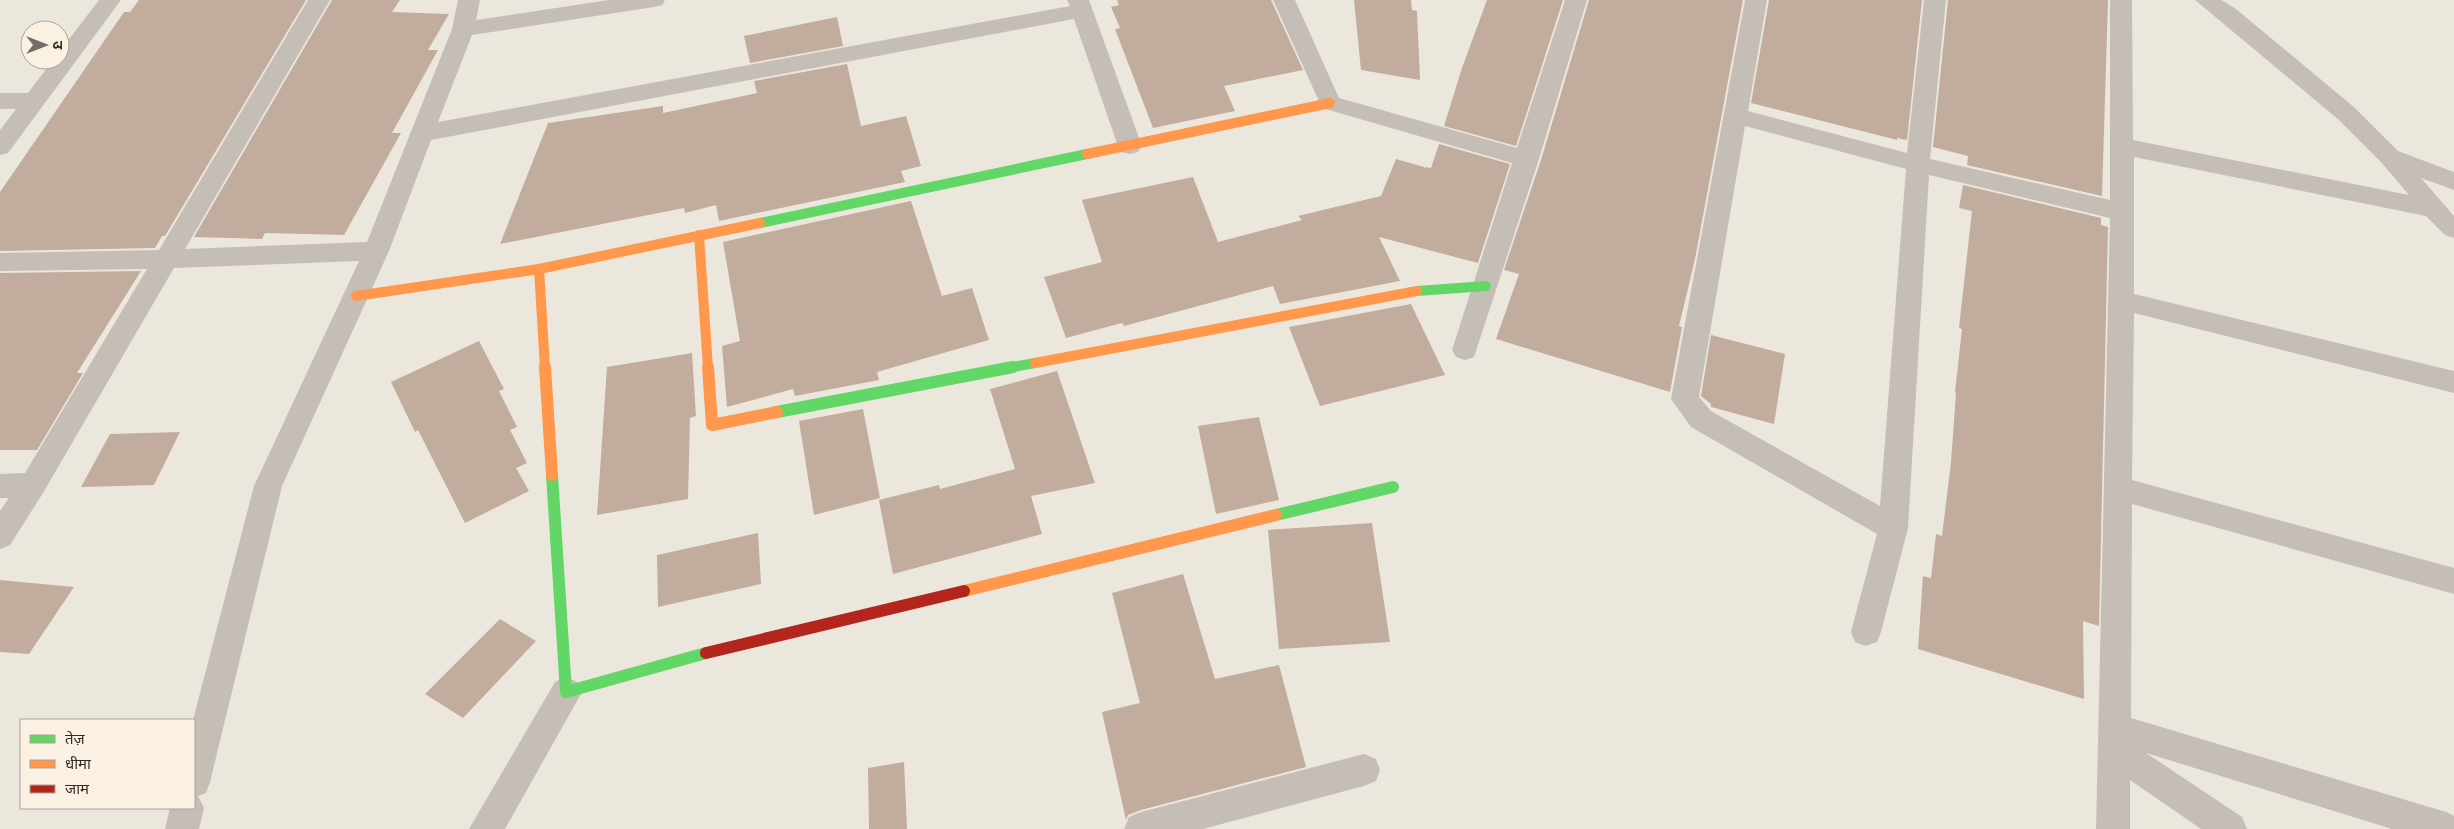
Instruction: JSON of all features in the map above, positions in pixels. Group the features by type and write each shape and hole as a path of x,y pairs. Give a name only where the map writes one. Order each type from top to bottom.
{"street":[{"path":"0,147 110,0"},
{"path":"0,536 33,485 164,259 319,0"},
{"path":"195,778 268,486 376,251 424,133 463,29 469,0"},
{"path":"463,29 563,7 654,0"},
{"path":"1284,0 1330,104"},
{"path":"1465,350 1576,0"},
{"path":"1756,0 1685,399 1700,419 1893,528"},
{"path":"1866,632 1893,528 1918,164 1935,0"},
{"path":"2113,829 2122,212 2121,0"},
{"path":"2206,0 2228,14 2347,114 2389,156 2433,209 2454,229"},
{"path":"424,133 1080,6 1130,146"},
{"path":"0,101 36,101"},
{"path":"356,296 539,269 1330,104 1527,158"},
{"path":"1735,116 1918,164 2122,212"},
{"path":"2122,146 2433,209"},
{"path":"2389,156 2454,181"},
{"path":"699,235 712,425 1407,292 1486,286"},
{"path":"0,262 164,259 376,251"},
{"path":"486,829 566,692 539,269"},
{"path":"2120,300 2454,382"},
{"path":"0,486 33,485"},
{"path":"566,692 697,655 1394,487"},
{"path":"2118,488 2454,581"},
{"path":"2114,739 2230,829"},
{"path":"2114,739 2446,829"},
{"path":"1141,829 1364,770"},
{"path":"182,829 187,809"}],"building":[{"path":"139,0 306,0 165,236 162,236 155,248 0,251 0,192 124,12 130,12"},
{"path":"332,0 400,0 392,12 449,14 428,50 438,50 392,133 401,133 344,235 265,233 262,239 194,237"},
{"path":"1117,0 1271,0 1303,70 1224,86 1235,111 1153,128 1115,29 1120,28 1111,7 1119,5"},
{"path":"1354,0 1411,0 1412,10 1417,11 1420,80 1361,70"},
{"path":"1487,0 1563,0 1516,146 1444,126 1462,68"},
{"path":"1589,0 1743,0 1695,259 1679,326 1682,327 1670,392 1496,339 1519,274 1504,270 1541,160"},
{"path":"1769,0 1922,0 1907,140 1897,138 1897,140 1751,103"},
{"path":"1948,0 2108,0 2102,196 1967,165 1968,156 1933,147"},
{"path":"837,17 843,46 750,63 744,36"},
{"path":"847,64 861,126 906,116 921,166 901,171 905,182 719,221 716,205 685,213 684,208 500,244 548,123 663,106 663,113 757,93 754,81"},
{"path":"1439,144 1510,164 1478,263 1379,237 1400,281 1280,304 1273,286 1124,326 1122,323 1066,338 1044,277 1102,262 1082,200 1193,177 1218,242 1302,220 1298,216 1381,196 1396,159 1424,167 1424,169 1425,167 1431,168"},
{"path":"1963,185 2101,218 2101,225 2108,227 2099,626 2083,621 2084,699 1918,649 1923,576 1931,578 1936,534 1942,536 1951,462 1955,392 1962,329 1959,328 1972,211 1959,208"},
{"path":"911,201 942,296 972,288 989,340 877,372 879,380 795,396 793,389 727,407 722,346 740,341 723,242"},
{"path":"141,271 77,373 83,373 37,450 0,450 0,273"},
{"path":"1411,304 1445,375 1320,406 1289,327"},
{"path":"1711,335 1785,354 1774,424 1711,407 1711,404 1701,396"},
{"path":"479,341 504,389 499,391 517,427 510,430 527,463 516,468 529,491 465,523 418,430 415,432 391,382"},
{"path":"692,353 696,416 690,418 688,499 597,515 607,367"},
{"path":"1057,371 1095,483 1031,496 1042,534 893,574 879,500 939,485 940,489 1015,469 990,389"},
{"path":"863,409 880,498 814,515 799,421"},
{"path":"1259,417 1279,500 1216,514 1198,426"},
{"path":"180,432 154,485 81,487 110,434"},
{"path":"1372,523 1390,642 1279,649 1268,530"},
{"path":"758,533 761,584 658,607 657,555"},
{"path":"1183,574 1215,679 1279,665 1306,767 1141,810 1128,815 1126,820 1102,712 1140,703 1112,593"},
{"path":"0,580 74,587 29,654 0,652"},
{"path":"500,619 536,641 463,718 425,694"},
{"path":"904,762 907,829 869,829 868,768"}],"traffic: fast":[{"path":"760,223 1087,154"},
{"path":"1417,291 1486,286"},
{"path":"777,412 1035,363"},
{"path":"552,475 566,692 706,653"},
{"path":"1276,515 1393,487"}],"traffic: slow":[{"path":"1087,154 1330,103"},
{"path":"356,296 539,269 760,223"},
{"path":"699,235 712,425 777,412"},
{"path":"539,269 552,475"},
{"path":"1035,363 1417,291"},
{"path":"964,591 1276,515"}],"traffic: jam":[{"path":"706,653 964,591"}]}
